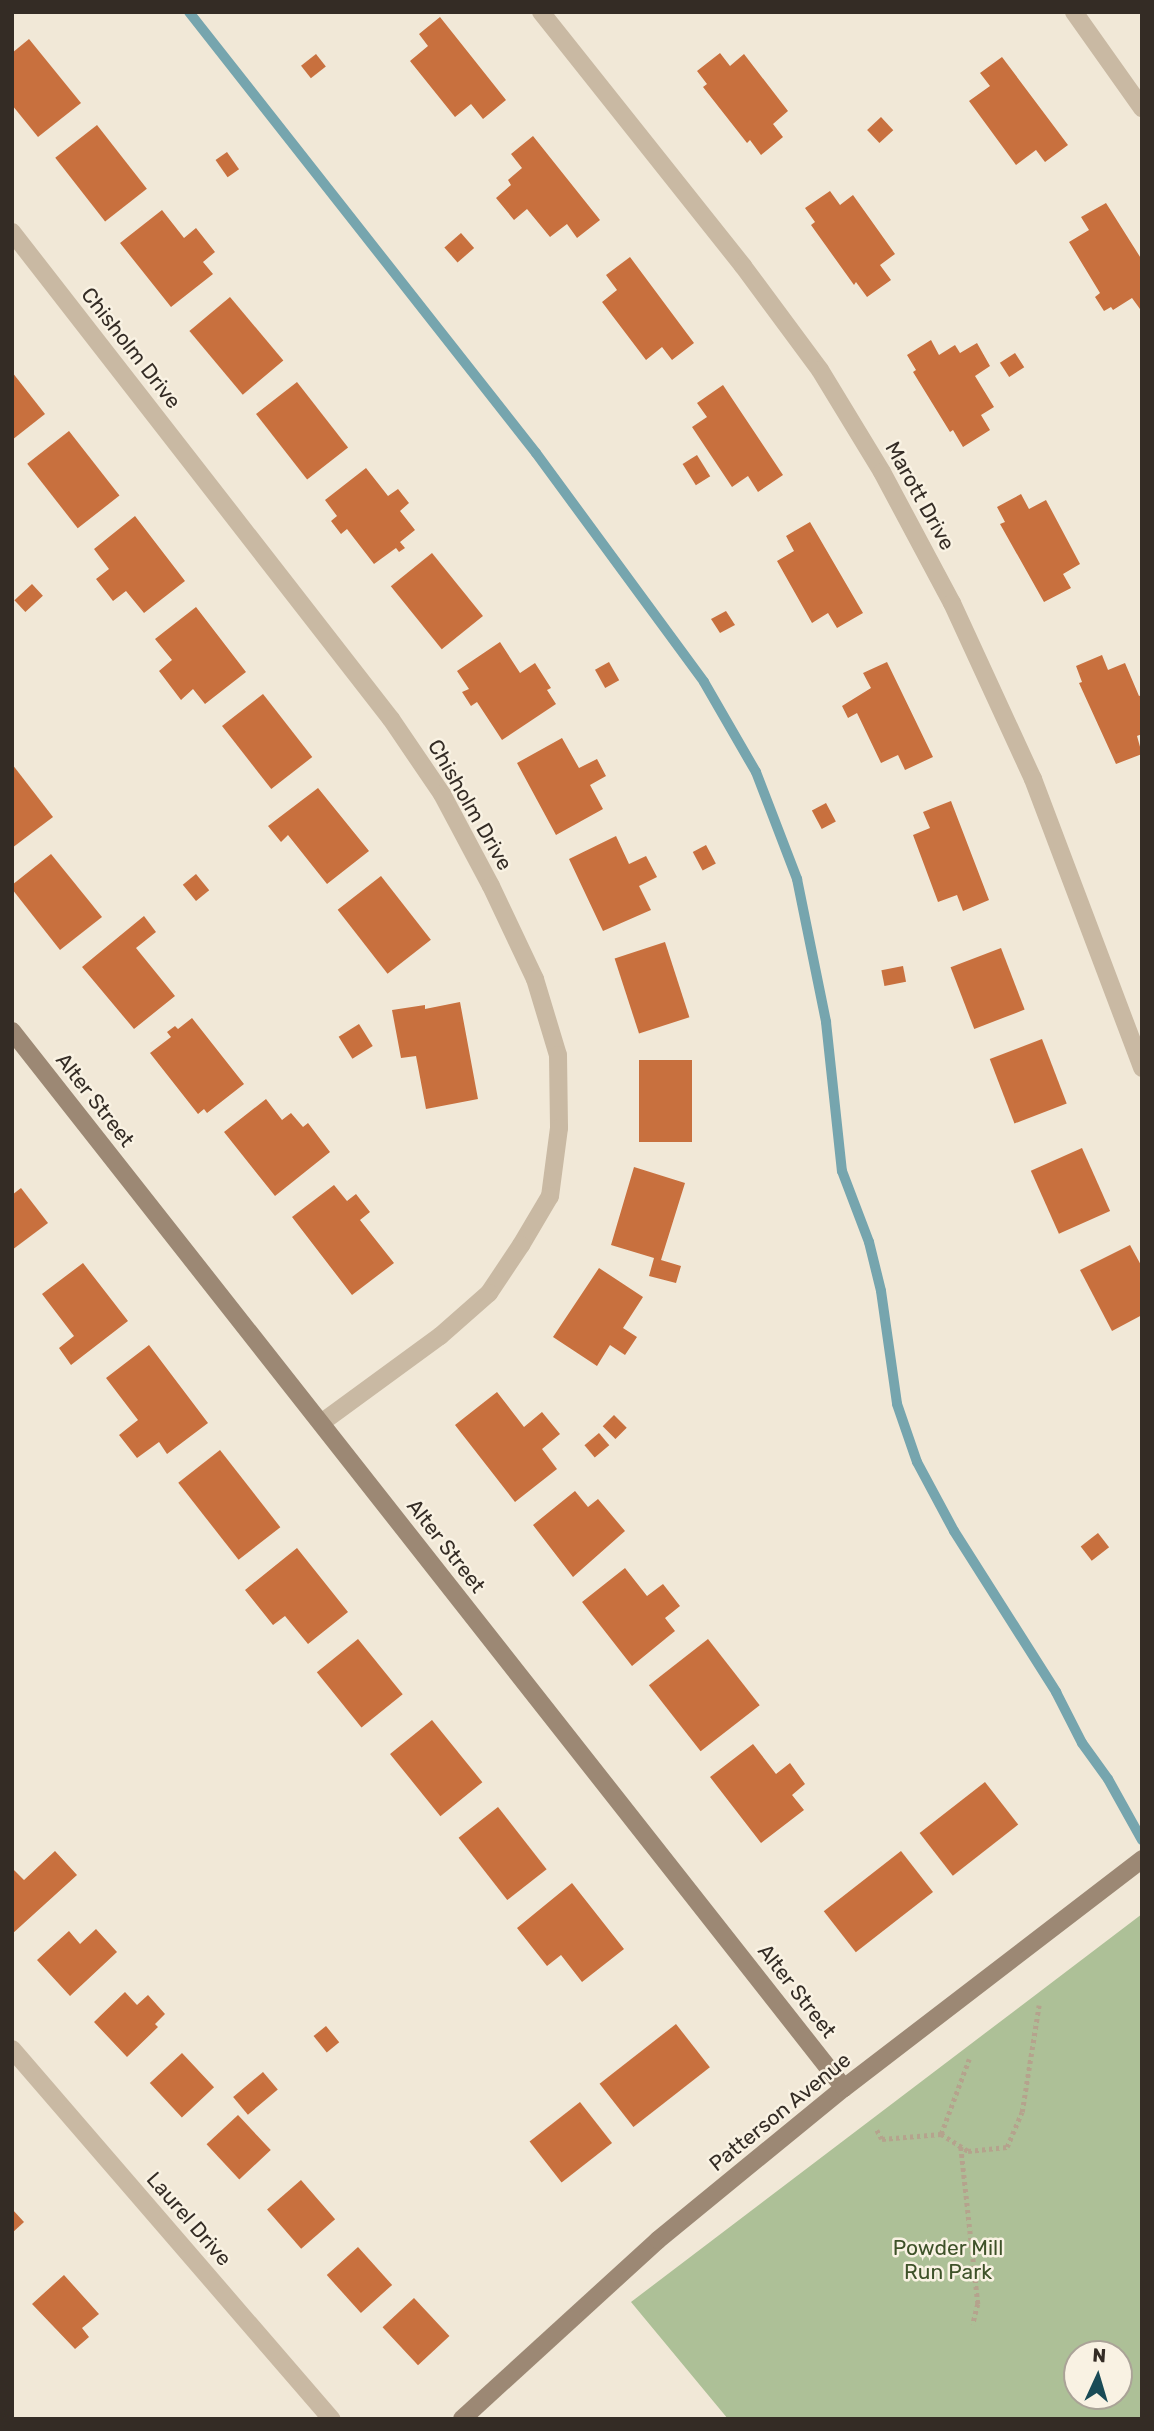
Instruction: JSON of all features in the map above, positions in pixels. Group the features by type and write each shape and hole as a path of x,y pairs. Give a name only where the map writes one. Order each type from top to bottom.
{"street":[{"name":"Marott Drive","path":"541,12 820,370 882,472 951,603 1033,779 1142,1068"},
{"path":"1074,12 1142,108"},
{"name":"Chisholm Drive","path":"12,232 391,719 442,794 491,886 535,979 558,1055 559,1128 550,1196 521,1245 489,1293 440,1336 321,1423"},
{"name":"Alter Street","path":"12,1031 844,2088"},
{"name":"Patterson Avenue","path":"462,2419 658,2240 844,2088 1142,1859"},
{"name":"Laurel Drive","path":"15,2059 331,2419"}],"path":[{"path":"877,2130 882,2138 941,2134 968,2151 1007,2147 1022,2112 1040,2005"},
{"path":"941,2134 969,2059"},
{"path":"961,2147 978,2304 973,2324"}],"green space":[{"name":"Powder Mill Run Park","path":"1142,1914 1142,2419 728,2419 631,2302"}],"building":[{"path":"440,17 506,100 483,119 471,104 455,117 410,61 428,46 419,34"},
{"path":"29,39 81,103 38,137 12,105 12,53"},
{"path":"720,53 730,66 744,54 788,111 773,124 783,137 761,155 750,140 747,143 703,87 707,84 697,71"},
{"path":"316,54 326,67 311,78 301,66"},
{"path":"1002,57 1068,145 1045,162 1036,150 1016,165 969,101 990,86 980,73"},
{"path":"881,117 893,130 879,143 867,130"},
{"path":"97,125 147,189 105,221 55,158"},
{"path":"533,136 600,220 577,238 567,224 550,237 527,209 514,220 496,198 511,185 508,180 522,168 511,154"},
{"path":"227,152 239,169 228,177 216,160"},
{"path":"830,191 840,205 853,195 895,254 880,265 891,280 867,297 856,282 854,285 811,225 815,222 805,208"},
{"path":"1106,203 1142,260 1140,309 1132,298 1113,310 1111,307 1104,311 1095,297 1100,293 1069,242 1089,230 1081,217"},
{"path":"162,210 184,238 196,228 215,252 203,262 213,274 171,307 120,243"},
{"path":"461,233 474,248 458,263 444,247"},
{"path":"630,257 694,343 672,360 662,347 646,360 602,302 617,290 606,275"},
{"path":"230,297 283,361 243,395 189,331"},
{"path":"931,340 939,355 955,345 960,353 977,343 990,366 975,376 994,407 981,415 990,430 963,447 953,430 950,432 913,372 916,370 907,355"},
{"path":"1015,353 1024,367 1009,377 1000,363"},
{"path":"12,372 45,414 12,440"},
{"path":"297,382 348,447 307,479 256,414"},
{"path":"723,385 783,475 758,492 748,476 732,487 692,427 707,417 697,403"},
{"path":"69,431 119,496 78,528 27,464"},
{"path":"697,455 710,476 696,485 683,464"},
{"path":"366,468 388,496 398,489 409,503 400,511 415,530 400,542 405,548 399,552 396,548 374,564 347,529 341,534 331,521 337,516 325,500"},
{"path":"1021,494 1029,509 1046,500 1080,564 1063,574 1071,588 1044,602 1000,524 1005,522 997,507"},
{"path":"135,516 185,581 144,613 126,591 113,601 96,579 109,569 94,549"},
{"path":"810,522 863,613 837,628 828,613 812,623 777,561 794,551 786,536"},
{"path":"432,553 483,616 442,649 391,586"},
{"path":"32,584 43,596 25,612 14,600"},
{"path":"196,607 246,672 205,704 193,689 181,700 159,671 172,660 155,639"},
{"path":"726,611 735,625 720,633 711,619"},
{"path":"500,642 520,673 535,663 551,688 547,690 556,704 502,740 477,702 471,706 462,692 469,689 457,671"},
{"path":"1102,655 1108,670 1125,663 1139,696 1142,695 1142,734 1137,736 1142,754 1116,764 1079,683 1082,682 1076,666"},
{"path":"609,662 619,680 605,688 595,670"},
{"path":"887,662 933,757 905,770 898,755 881,763 857,713 848,718 842,706 871,688 863,673"},
{"path":"263,694 312,757 271,789 222,726"},
{"path":"562,738 579,768 597,759 606,776 590,785 603,809 556,835 517,763"},
{"path":"12,764 53,817 12,848"},
{"path":"318,788 369,851 327,884 288,835 281,842 268,826"},
{"path":"951,801 989,900 963,911 957,895 938,902 913,835 930,828 923,812"},
{"path":"826,803 836,822 822,829 812,811"},
{"path":"616,836 629,864 646,856 657,877 639,886 651,910 603,931 569,859"},
{"path":"706,845 716,864 703,871 693,852"},
{"path":"51,854 102,917 60,950 12,889 12,885"},
{"path":"196,874 209,890 196,901 183,885"},
{"path":"381,876 431,940 388,974 338,910"},
{"path":"144,916 156,932 136,948 175,996 134,1029 82,967"},
{"path":"665,942 689,1017 639,1034 615,958"},
{"path":"1001,948 1025,1010 974,1029 951,967"},
{"path":"903,966 906,982 884,986 881,970"},
{"path":"460,1002 478,1099 426,1109 416,1056 401,1058 392,1010 425,1005 425,1009"},
{"path":"192,1018 244,1084 207,1113 204,1109 198,1114 150,1053 171,1037 167,1032 175,1026 178,1029"},
{"path":"359,1024 373,1046 352,1059 339,1037"},
{"path":"1042,1039 1067,1103 1014,1123 990,1059"},
{"path":"639,1060 692,1060 692,1142 639,1142"},
{"path":"266,1099 282,1120 291,1113 303,1127 308,1123 330,1152 275,1196 224,1132"},
{"path":"1082,1148 1110,1211 1059,1234 1031,1171"},
{"path":"634,1167 685,1183 661,1260 681,1266 676,1283 649,1276 654,1258 611,1245"},
{"path":"334,1185 347,1201 356,1194 370,1212 360,1220 394,1263 352,1295 292,1217"},
{"path":"21,1188 48,1223 12,1250 12,1195"},
{"path":"1130,1245 1142,1267 1142,1315 1112,1331 1080,1270"},
{"path":"83,1263 128,1321 71,1365 59,1348 74,1336 42,1294"},
{"path":"599,1268 643,1297 623,1328 637,1337 625,1355 610,1345 597,1366 553,1337"},
{"path":"149,1345 208,1423 167,1454 159,1442 137,1458 119,1435 138,1420 106,1378"},
{"path":"497,1392 524,1427 542,1412 560,1434 542,1449 557,1469 515,1502 455,1425"},
{"path":"614,1415 627,1428 615,1439 603,1426"},
{"path":"599,1433 609,1445 595,1457 584,1445"},
{"path":"220,1450 280,1527 239,1560 178,1483"},
{"path":"575,1491 588,1507 598,1499 625,1531 573,1577 533,1525"},
{"path":"1098,1533 1109,1547 1092,1561 1081,1547"},
{"path":"297,1548 348,1612 308,1644 285,1616 273,1625 245,1590"},
{"path":"625,1568 647,1596 663,1584 680,1606 665,1618 675,1631 632,1666 582,1602"},
{"path":"358,1639 403,1694 361,1728 317,1672"},
{"path":"708,1639 760,1705 701,1751 649,1685"},
{"path":"432,1720 482,1782 440,1816 390,1754"},
{"path":"753,1744 776,1774 790,1763 805,1784 792,1795 804,1810 761,1843 710,1777"},
{"path":"985,1782 1018,1825 953,1876 920,1833"},
{"path":"498,1807 547,1869 507,1900 459,1838"},
{"path":"55,1851 77,1875 12,1934 12,1868 24,1880"},
{"path":"901,1851 933,1892 856,1952 824,1911"},
{"path":"572,1883 624,1949 582,1982 561,1955 547,1966 517,1928"},
{"path":"96,1929 117,1952 70,1996 37,1960 69,1931 80,1944"},
{"path":"125,1992 137,2005 148,1995 165,2014 155,2024 158,2027 127,2057 94,2022"},
{"path":"676,2024 710,2067 633,2127 600,2084"},
{"path":"326,2026 339,2042 327,2052 314,2036"},
{"path":"182,2053 214,2087 182,2117 150,2083"},
{"path":"263,2072 278,2090 248,2115 233,2097"},
{"path":"580,2102 612,2143 562,2182 530,2141"},
{"path":"238,2115 271,2150 239,2179 207,2144"},
{"path":"301,2180 335,2219 301,2249 267,2210"},
{"path":"12,2209 24,2222 12,2233"},
{"path":"358,2247 392,2285 361,2313 327,2275"},
{"path":"64,2275 99,2314 82,2328 89,2337 75,2349 32,2304"},
{"path":"414,2298 449,2336 418,2365 383,2327"}],"waterway":[{"path":"189,12 536,453 704,682 756,772 797,879 826,1022 842,1171 869,1242 881,1291 897,1404 917,1462 954,1531 1056,1692 1082,1743 1108,1779 1142,1840"}]}
